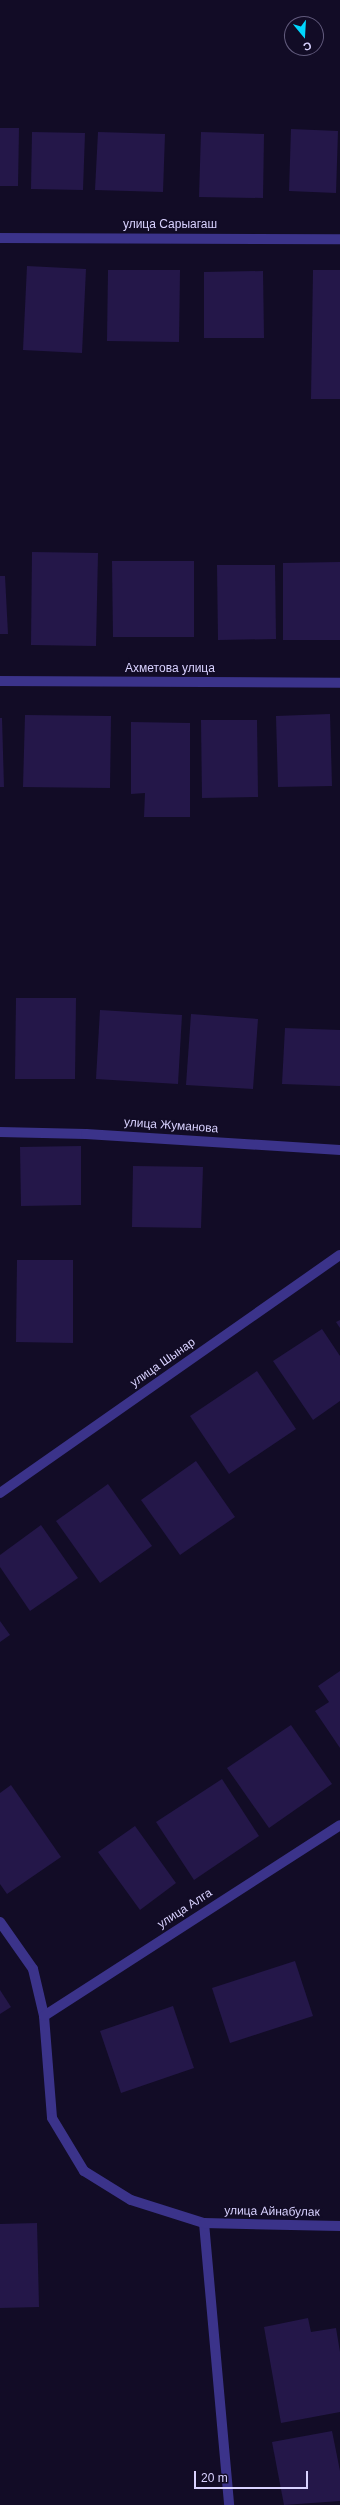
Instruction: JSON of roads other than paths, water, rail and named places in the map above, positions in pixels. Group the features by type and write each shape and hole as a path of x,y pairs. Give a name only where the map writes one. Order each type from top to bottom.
{"street":[{"name":"улица Сарыагаш","path":"0,238 340,239"},
{"name":"Ахметова улица","path":"0,681 340,683"},
{"name":"улица Жуманова","path":"0,1132 86,1134 340,1150"},
{"name":"улица Шынар","path":"0,1493 340,1255"},
{"name":"улица Алга","path":"44,2016 340,1824"},
{"name":"улица Айнабулак","path":"0,1922 33,1970 44,2016 52,2118 84,2171 131,2200 204,2223 340,2226"},
{"path":"204,2223 229,2505"}]}
